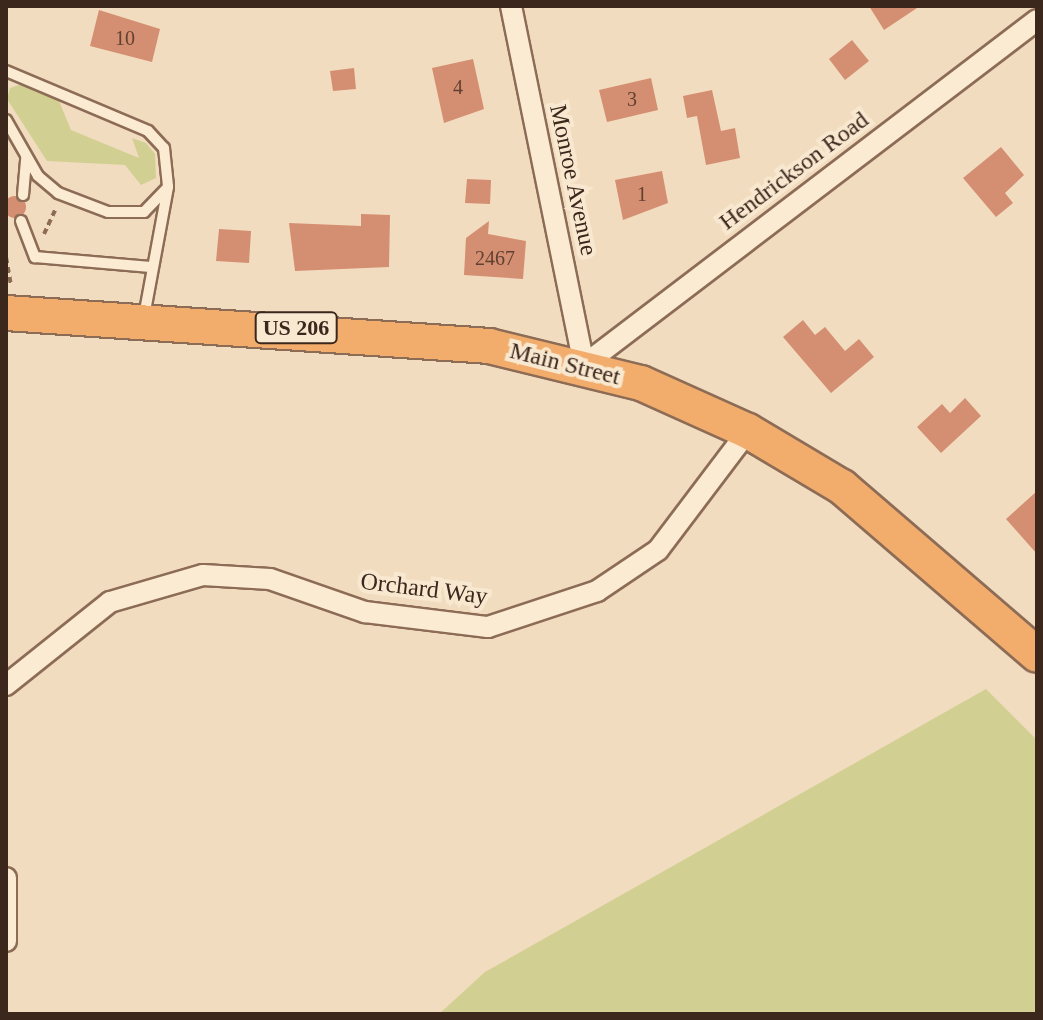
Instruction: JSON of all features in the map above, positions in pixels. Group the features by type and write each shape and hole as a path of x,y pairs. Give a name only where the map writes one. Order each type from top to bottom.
{"highway":[{"name":"Main Street","path":"9,299 144,320 345,330 489,346 584,365 748,431 902,532 1037,655"}],"street":[{"name":"Monroe Avenue","path":"511,6 584,365"},
{"name":"Hendrickson Road","path":"584,365 1037,20"},
{"name":"Orchard Way","path":"6,685 110,602 203,575 270,579 365,612 488,627 597,591 658,550 748,431"},
{"path":"6,878 6,941"}],"lane":[{"path":"6,71 148,131 164,148 168,187 151,267 144,320"},
{"path":"6,120 26,155 58,193 108,212 144,212 168,187"},
{"path":"23,195 26,155"},
{"path":"21,221 35,257 151,267"}],"path":[{"path":"8,253 9,299"}],"shaded area":[{"path":"25,83 59,101 71,130 139,158 132,138 146,143 155,154 156,178 141,185 125,165 47,161 7,99 10,88"},
{"path":"986,689 1037,740 1037,1014 439,1014 485,972"}],"building":[{"path":"869,6 920,6 884,30"},
{"path":"99,10 160,29 152,62 90,46"},
{"path":"852,40 869,61 845,80 829,59"},
{"path":"473,59 484,109 444,123 432,68"},
{"path":"354,68 356,89 333,91 330,71"},
{"path":"651,78 658,110 607,122 599,90"},
{"path":"712,90 721,131 735,128 740,158 706,165 697,116 687,118 683,96"},
{"path":"1001,147 1024,175 1005,193 1013,203 996,217 963,178"},
{"path":"662,171 668,203 623,220 615,180"},
{"path":"467,179 491,180 490,204 465,203"},
{"path":"15,196 23,199 26,207 23,215 15,218 7,215 4,207 7,199"},
{"path":"361,214 390,215 389,267 295,271 289,223 361,226"},
{"path":"489,221 488,234 526,241 523,279 464,275 466,238"},
{"path":"219,229 251,231 249,263 216,261"},
{"path":"803,320 815,335 825,327 845,351 859,339 874,357 831,393 783,337"},
{"path":"965,398 981,416 941,453 917,427 942,404 950,413"},
{"path":"1037,491 1037,554 1006,519"}]}
